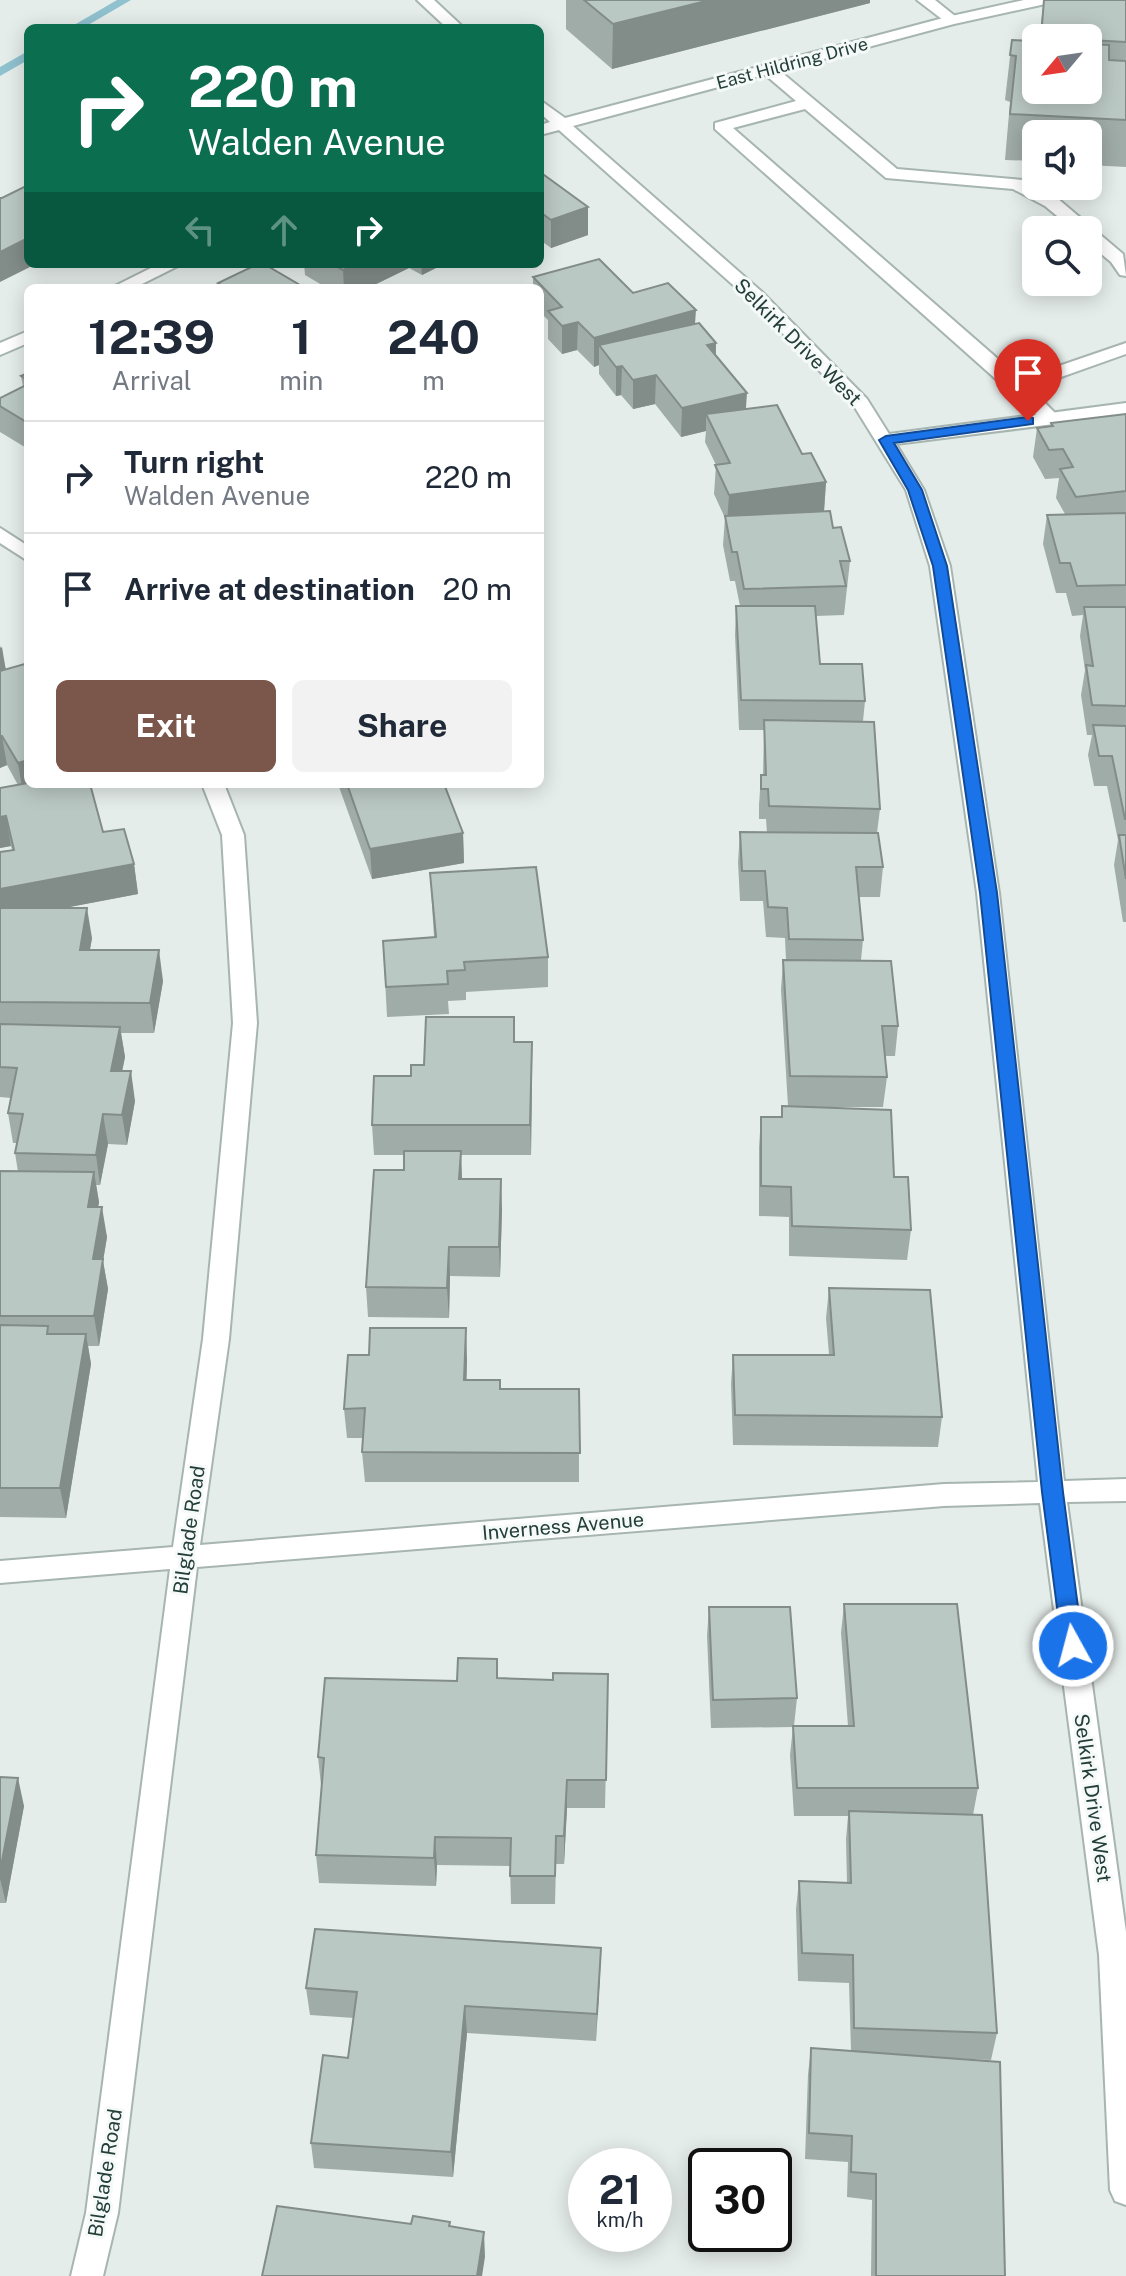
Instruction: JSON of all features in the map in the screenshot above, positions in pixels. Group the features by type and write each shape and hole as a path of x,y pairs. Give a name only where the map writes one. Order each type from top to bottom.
{"street":[{"path":"425,0 452,24"},
{"path":"925,0 952,20"},
{"name":"East Hildring Drive","path":"550,127 952,20 1045,0"},
{"path":"768,69 892,174 1017,184 1051,202 1067,216"},
{"path":"808,103 721,126 1051,418"},
{"name":"Selkirk Drive West","path":"550,127 756,296 861,403 915,490 940,566 988,893 1052,1492 1114,1955 1126,2190"},
{"path":"1102,245 1126,271"},
{"path":"129,284 164,268"},
{"path":"0,350 24,338"},
{"path":"1018,386 1126,348"},
{"path":"886,440 1126,409"},
{"path":"0,534 24,552"},
{"name":"Bilglade Road","path":"87,2276 102,2213 185,1557 216,1339 245,1023 233,835 215,788"},
{"name":"Inverness Avenue","path":"0,1572 944,1495 1126,1490"}],"building":[{"path":"584,0 710,0 613,24"},
{"path":"1044,0 1126,0 1126,42 1102,41 1102,24 1042,24"},
{"path":"1012,40 1022,40 1022,104 1102,104 1102,45 1109,45 1109,60 1126,61 1126,120 1010,114 1016,56 1010,55"},
{"path":"544,175 588,207 551,220 544,215"},
{"path":"24,187 24,240 0,252 0,198"},
{"path":"599,259 633,293 668,283 696,310 594,338 578,322 562,326 548,311 562,307 544,288 544,284 533,277"},
{"path":"250,268 271,268 298,284 220,284"},
{"path":"699,323 716,343 707,345 747,393 682,408 656,375 633,380 622,366 616,367 599,345"},
{"path":"24,386 24,421 0,406 0,398"},
{"path":"777,405 802,454 811,453 826,482 729,495 715,465 730,463 706,414"},
{"path":"1126,414 1126,491 1076,497 1060,469 1073,467 1063,449 1049,450 1037,428 1053,426 1051,423"},
{"path":"830,511 833,528 841,527 850,561 840,561 846,586 744,589 737,552 732,552 725,516"},
{"path":"1126,513 1126,585 1077,586 1070,563 1060,563 1047,515"},
{"path":"736,606 815,606 820,664 862,664 865,701 741,700"},
{"path":"1084,607 1126,607 1126,706 1092,705 1086,665 1093,666"},
{"path":"24,664 24,761 18,763 0,736 0,671"},
{"path":"764,720 874,722 880,809 769,806 768,789 761,789 761,775 766,775"},
{"path":"1093,725 1126,726 1126,819 1112,756 1099,756"},
{"path":"24,784 24,788 91,788 103,832 124,829 134,864 0,889 0,852 14,850 6,816 0,817 0,788"},
{"path":"348,788 446,788 463,833 370,849"},
{"path":"740,832 878,833 883,867 856,867 863,940 789,939 787,908 768,907 765,871 742,871"},
{"path":"1119,835 1126,835 1126,879"},
{"path":"536,867 548,957 464,962 465,970 447,971 448,984 386,987 383,941 436,937 430,873"},
{"path":"0,908 87,908 80,950 159,950 150,1003 0,1002"},
{"path":"783,960 891,961 898,1026 882,1026 887,1077 790,1076"},
{"path":"426,1017 514,1017 514,1042 532,1042 530,1125 372,1125 374,1076 411,1076 411,1065 424,1065"},
{"path":"0,1024 120,1027 111,1071 131,1071 122,1115 103,1114 96,1155 15,1153 23,1114 8,1113 17,1068 0,1067"},
{"path":"782,1106 891,1110 894,1177 908,1177 911,1230 792,1226 791,1187 761,1186 761,1117 782,1117"},
{"path":"404,1151 461,1151 459,1179 501,1179 499,1247 449,1247 447,1288 366,1287 374,1170 404,1170"},
{"path":"0,1171 94,1172 88,1207 102,1207 93,1259 103,1259 94,1316 0,1316"},
{"path":"829,1288 930,1290 942,1417 735,1415 733,1355 834,1355"},
{"path":"0,1325 48,1326 47,1334 86,1334 60,1488 0,1488"},
{"path":"370,1328 466,1328 464,1380 500,1380 500,1389 579,1389 580,1453 362,1452 365,1408 344,1409 348,1355 369,1355"},
{"path":"844,1604 957,1604 978,1788 797,1788 793,1726 854,1726"},
{"path":"709,1607 790,1607 797,1698 713,1700"},
{"path":"458,1658 497,1659 497,1678 553,1680 553,1673 608,1674 606,1780 567,1780 564,1836 556,1836 555,1876 510,1876 511,1838 435,1837 434,1858 316,1855 324,1758 318,1757 325,1678 457,1681"},
{"path":"0,1777 18,1778 0,1871"},
{"path":"849,1811 982,1815 997,2033 854,2028 853,1955 802,1953 799,1881 851,1883"},
{"path":"315,1929 601,1948 597,2014 465,2006 451,2152 311,2143 323,2055 348,2058 357,1992 306,1988"},
{"path":"811,2048 1000,2062 1005,2276 876,2276 876,2174 851,2172 852,2136 809,2133"},
{"path":"277,2206 411,2224 413,2216 484,2232 477,2276 262,2276"}],"waterway":[{"path":"82,24 125,0"},
{"path":"0,72 24,57"}],"route":[{"path":"1028,421 886,440 915,490 940,566 988,893 1052,1492 1073,1646"}]}
